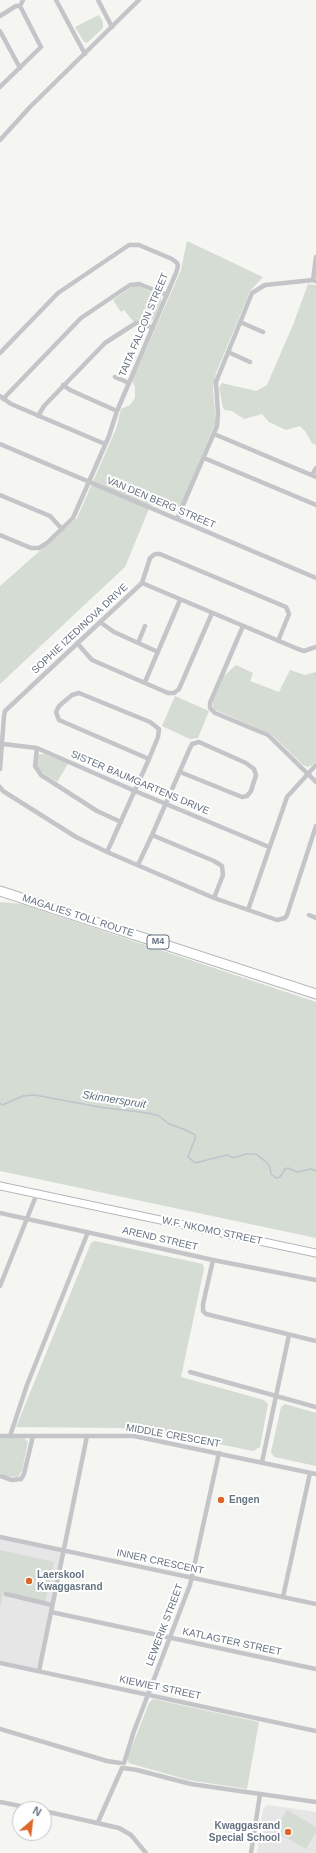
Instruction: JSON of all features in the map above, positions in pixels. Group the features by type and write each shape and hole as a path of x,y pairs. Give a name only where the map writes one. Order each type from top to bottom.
{"highway":[{"name":"MAGALIES TOLL ROUTE","path":"0,886 316,988"},
{"name":"MAGALIES TOLL ROUTE","path":"0,890 316,994"}],"main road":[{"name":"W.F. NKOMO STREET","path":"0,1184 316,1253"}],"street":[{"path":"20,6 23,0"},
{"path":"56,0 85,54"},
{"path":"98,0 112,27"},
{"path":"0,140 30,107 139,0"},
{"path":"0,16 16,6 20,6"},
{"path":"0,87 41,47 20,6"},
{"path":"0,31 20,68"},
{"name":"TAITA FALCON STREET","path":"0,353 58,293 130,244 139,245 172,259 177,263 178,269 74,515 62,529 42,546 33,549 0,535"},
{"path":"178,519 214,434 218,418 216,382 249,299 256,289 265,285 314,281 316,257"},
{"path":"105,444 38,416 2,397 81,318 130,285 139,284 167,295"},
{"path":"240,322 263,332"},
{"path":"38,416 44,406 102,345 131,325 140,323 152,328"},
{"path":"228,352 250,362"},
{"path":"115,377 129,383"},
{"path":"63,385 70,390 117,411"},
{"path":"214,434 314,476 316,468"},
{"name":"VAN DEN BERG STREET","path":"0,444 316,578"},
{"path":"204,458 316,505"},
{"path":"0,495 50,516 62,529"},
{"path":"142,583 150,558 155,554 160,554 284,606 288,609 289,614 278,641"},
{"name":"SOPHIE IZEDINOVA DRIVE","path":"0,769 4,718 6,711 142,583 301,650 316,647"},
{"path":"145,682 180,600"},
{"path":"77,643 92,660 168,693 174,693 177,691 212,613"},
{"path":"100,622 114,632 158,652"},
{"path":"138,644 145,626"},
{"path":"243,626 210,703 210,708 215,713 268,735 316,782"},
{"path":"107,852 149,759 159,732 157,726 78,693 72,695 59,706 56,712 59,720 149,759"},
{"path":"138,865 192,744 199,742 251,766 256,775 248,796 242,797 180,772"},
{"name":"SISTER BAUMGARTENS DRIVE","path":"3,744 37,748 269,847"},
{"path":"37,748 35,766 41,775 97,811 121,822"},
{"path":"248,910 287,797 316,765"},
{"path":"0,787 3,791 76,837 107,852 214,898 277,920 284,918 287,915 316,826"},
{"path":"152,835 214,861 222,866 223,875 214,898"},
{"path":"309,914 316,918"},
{"path":"0,1286 37,1193"},
{"name":"AREND STREET","path":"0,1213 213,1260 316,1280"},
{"path":"10,1436 27,1385 88,1232"},
{"path":"213,1260 203,1304 206,1314 316,1341"},
{"path":"262,1462 289,1335"},
{"path":"190,1372 316,1407"},
{"name":"MIDDLE CRESCENT","path":"0,1436 134,1436 316,1474"},
{"path":"0,1476 12,1480 21,1479 24,1474 33,1436"},
{"path":"39,1672 87,1436"},
{"name":"LEWERIK STREET","path":"98,1822 122,1765 192,1578 219,1453"},
{"path":"283,1597 310,1473"},
{"name":"INNER CRESCENT","path":"0,1537 316,1604"},
{"path":"6,1594 52,1604"},
{"name":"KATLAGTER STREET","path":"51,1612 316,1669"},
{"name":"KIEWIET STREET","path":"0,1663 316,1731"},
{"path":"0,1729 137,1770 191,1784 316,1802"},
{"path":"251,1853 260,1794"},
{"path":"0,1802 12,1804"},
{"path":"52,1813 115,1827 126,1832 146,1853"}],"shaded area":[{"path":"99,15 103,22 103,28 87,43 84,42 75,27"},
{"path":"187,241 263,277 250,291 216,373 213,388 216,421 181,506 177,511 171,512 151,504 125,567 0,684 0,586 77,518 116,429 121,409 130,405 135,398 135,387 132,381 181,270"},
{"path":"308,284 316,285 316,445 312,443 305,431 300,426 286,430 269,422 262,414 244,419 232,411 225,410 223,408 219,388 222,383 256,391 267,385 293,325"},
{"path":"133,286 138,286 161,296 161,302 154,318 150,322 133,321 124,310 121,312 113,300"},
{"path":"236,665 253,673 250,681 279,692 290,670 305,675 316,672 316,761 312,765 308,767 303,765 271,734 213,709 213,702 224,676"},
{"path":"175,696 209,711 198,738 190,739 162,726"},
{"path":"45,754 68,764 57,782 40,771 36,765 38,755"},
{"path":"0,902 22,904 316,1002 316,1238 0,1171"},
{"path":"95,1241 203,1264 204,1269 181,1377 264,1400 268,1404 260,1447 253,1451 170,1434 120,1428 16,1427 91,1243"},
{"path":"285,1404 316,1413 316,1466 274,1457 271,1452 281,1407"},
{"path":"0,1438 24,1438 28,1442 22,1471 18,1477 5,1476 0,1473"},
{"name":"Laerskool Kwaggasrand","path":"0,1536 65,1550 40,1671 0,1663"},
{"path":"0,1550 54,1562 45,1602 3,1593 0,1607"},
{"path":"153,1699 259,1722 247,1789 188,1780 129,1763 127,1759 149,1703"},
{"name":"Kwaggasrand Special School","path":"268,1805 316,1812 316,1853 257,1853 263,1809"},
{"path":"287,1810 316,1827 316,1832 306,1849 274,1831"}],"waterway":[{"name":"Skinnerspruit","path":"0,1103 2,1105 23,1096 35,1095 99,1107 148,1113 159,1116 169,1124 195,1135 195,1139 188,1157 195,1163 227,1155 234,1158 246,1154 256,1154 266,1162 270,1167 271,1174 276,1178 280,1177 285,1169 288,1168 297,1172 311,1169 316,1171"}],"place":[{"name":"Engen","path":"221,1500"},
{"name":"Laerskool Kwaggasrand","path":"29,1581"},
{"name":"Kwaggasrand Special School","path":"288,1832"}]}
